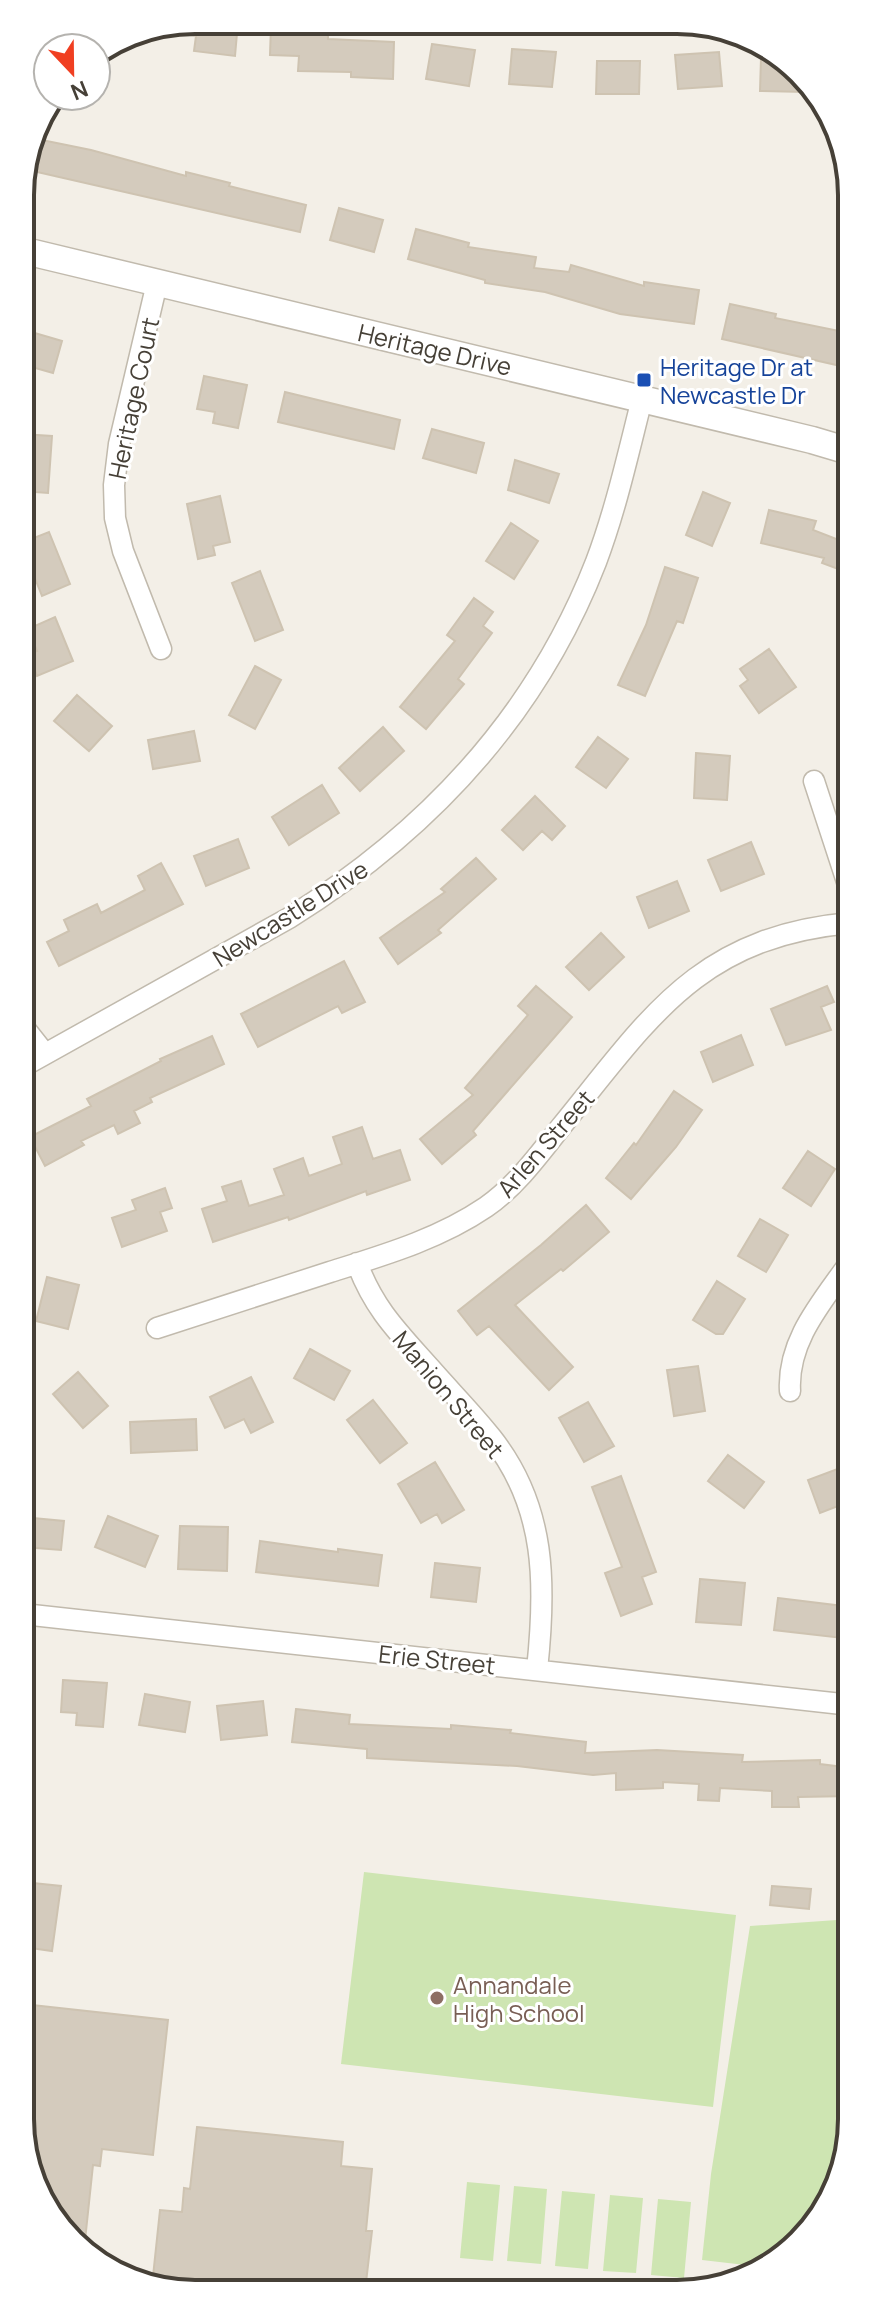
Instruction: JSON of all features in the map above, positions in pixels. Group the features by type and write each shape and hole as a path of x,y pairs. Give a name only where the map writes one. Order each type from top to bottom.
{"street":[{"name":"Heritage Drive","path":"34,253 838,448"},
{"name":"Heritage Court","path":"157,283 119,444 114,485 115,518 123,551 161,649"},
{"name":"Newcastle Drive","path":"34,1060 331,892 379,857 468,772 520,704 570,620 596,563 615,506 642,399"},
{"path":"814,781 838,854"},
{"name":"Arlen Street","path":"157,1328 357,1263 458,1226 490,1205 532,1163 656,1011 697,976 750,946 838,924"},
{"path":"34,1040 45,1054"},
{"name":"Manion Street","path":"357,1263 368,1292 383,1316 492,1438 529,1507 543,1580 537,1670"},
{"path":"790,1391 793,1357 802,1332 838,1280"},
{"name":"Erie Street","path":"34,1615 838,1704"}],"green space":[{"path":"364,1872 736,1915 713,2107 341,2064"},
{"path":"838,1920 838,2130 833,2161 811,2209 775,2247 744,2265 702,2260 711,2174 750,1926"},
{"path":"467,2182 500,2185 493,2261 460,2258"},
{"path":"514,2186 547,2189 541,2264 507,2261"},
{"path":"562,2191 595,2194 588,2269 555,2266"},
{"path":"610,2195 643,2198 636,2273 603,2271"},
{"path":"658,2199 691,2202 684,2278 651,2275"}],"building":[{"path":"187,34 237,34 235,56 194,51 196,36"},
{"path":"271,34 328,34 328,39 394,42 393,79 351,77 351,72 298,71 299,56 270,55"},
{"path":"432,44 475,50 469,86 426,79"},
{"path":"512,49 556,52 552,87 509,84"},
{"path":"719,52 722,86 678,89 675,55"},
{"path":"761,58 800,92 760,91"},
{"path":"597,61 640,61 639,94 596,94"},
{"path":"44,140 186,176 186,172 306,205 300,232 36,172 39,153"},
{"path":"339,208 383,220 374,252 330,240"},
{"path":"416,229 469,243 468,247 536,257 534,268 569,272 571,265 644,286 644,282 699,290 694,324 620,314 545,292 485,283 485,280 408,259"},
{"path":"730,304 776,314 775,318 838,331 838,365 722,339"},
{"path":"34,333 62,341 53,373 34,368"},
{"path":"204,376 247,385 238,428 213,423 215,412 197,409"},
{"path":"285,392 400,420 394,449 278,422"},
{"path":"432,429 484,443 476,473 423,458"},
{"path":"34,435 52,436 48,493 34,492"},
{"path":"515,460 559,474 549,503 508,490"},
{"path":"703,492 730,503 712,546 686,535"},
{"path":"220,496 230,542 213,546 215,555 198,559 187,504"},
{"path":"769,510 816,521 813,530 838,540 838,569 822,563 824,558 761,543"},
{"path":"511,523 538,541 514,579 486,561"},
{"path":"49,532 70,584 42,596 34,576 34,538"},
{"path":"665,567 698,578 683,623 677,621 645,696 618,685 646,625"},
{"path":"260,571 283,630 255,641 232,583"},
{"path":"474,598 493,612 483,626 492,633 458,679 464,684 426,729 400,707 455,641 447,635"},
{"path":"55,617 73,661 37,676 34,668 34,652 37,651 34,626"},
{"path":"769,649 796,687 759,713 740,686 748,680 740,669"},
{"path":"255,666 281,680 255,729 229,715"},
{"path":"77,695 112,726 89,751 54,721"},
{"path":"383,727 404,751 360,791 339,768"},
{"path":"194,731 200,761 153,769 148,740"},
{"path":"598,737 628,759 606,788 576,767"},
{"path":"696,753 730,756 727,800 694,798"},
{"path":"322,785 339,813 289,845 272,817"},
{"path":"535,796 565,826 552,840 542,831 523,850 502,830"},
{"path":"238,839 249,868 206,886 194,856"},
{"path":"751,842 764,874 721,891 708,860"},
{"path":"476,858 496,879 438,930 441,933 398,964 380,938 445,892 441,889"},
{"path":"161,863 183,904 59,966 47,942 69,931 64,920 97,904 101,913 145,890 138,876"},
{"path":"677,881 689,911 649,928 637,897"},
{"path":"601,933 624,957 589,990 566,967"},
{"path":"344,961 365,1002 342,1013 338,1006 258,1047 241,1014"},
{"path":"536,986 572,1017 473,1131 476,1135 442,1164 420,1139 473,1095 465,1088 528,1015 518,1006"},
{"path":"827,986 834,1002 821,1007 831,1030 786,1045 771,1009"},
{"path":"741,1035 753,1065 713,1082 701,1052"},
{"path":"212,1036 224,1064 150,1098 152,1102 134,1111 140,1123 118,1134 114,1125 81,1141 84,1145 45,1166 34,1145 34,1135 91,1106 87,1099 160,1059"},
{"path":"674,1091 702,1110 676,1147 631,1199 606,1178 634,1143 636,1145"},
{"path":"362,1127 373,1159 400,1150 410,1180 367,1195 366,1191 289,1220 288,1217 213,1242 202,1209 227,1201 222,1187 241,1181 249,1206 284,1195 274,1169 303,1158 309,1176 342,1164 333,1137"},
{"path":"808,1151 835,1169 811,1206 783,1188"},
{"path":"165,1188 172,1208 160,1212 167,1231 122,1247 112,1218 136,1210 132,1200"},
{"path":"586,1205 609,1232 563,1271 561,1269 515,1305 573,1367 549,1390 489,1326 477,1335 458,1311"},
{"path":"760,1219 788,1235 766,1272 738,1256"},
{"path":"47,1277 79,1285 68,1329 36,1321"},
{"path":"717,1281 745,1299 723,1334 716,1334 693,1320"},
{"path":"310,1349 350,1371 334,1400 294,1378"},
{"path":"698,1366 705,1411 674,1416 667,1370"},
{"path":"78,1372 108,1406 83,1428 53,1394"},
{"path":"251,1377 273,1422 251,1433 244,1419 225,1428 210,1397"},
{"path":"373,1400 407,1443 380,1463 347,1420"},
{"path":"588,1402 614,1446 584,1462 559,1418"},
{"path":"196,1419 197,1450 131,1453 130,1422"},
{"path":"728,1455 764,1482 744,1508 708,1481"},
{"path":"435,1462 464,1510 442,1523 437,1514 421,1523 398,1484"},
{"path":"838,1469 838,1506 820,1513 808,1480"},
{"path":"621,1476 656,1572 642,1577 652,1604 621,1616 605,1573 622,1567 592,1487"},
{"path":"108,1516 158,1536 145,1567 95,1547"},
{"path":"34,1518 64,1521 61,1550 34,1548"},
{"path":"180,1526 228,1527 227,1571 178,1569"},
{"path":"260,1541 382,1555 378,1586 256,1572"},
{"path":"435,1563 480,1568 476,1602 431,1597"},
{"path":"700,1579 745,1583 741,1625 696,1622"},
{"path":"778,1598 838,1605 838,1637 774,1630"},
{"path":"63,1680 107,1683 103,1727 76,1725 77,1713 61,1712"},
{"path":"145,1694 190,1702 185,1732 139,1725"},
{"path":"263,1701 267,1735 221,1740 217,1706"},
{"path":"296,1709 350,1715 349,1724 451,1729 451,1725 511,1730 510,1733 586,1742 585,1753 657,1750 743,1755 742,1762 820,1760 820,1764 838,1766 838,1796 798,1797 799,1807 772,1807 772,1791 720,1788 719,1801 698,1800 699,1784 663,1782 663,1788 616,1790 616,1773 593,1775 517,1766 367,1758 367,1749 292,1742"},
{"path":"34,1883 61,1886 52,1951 34,1949"},
{"path":"772,1886 811,1889 809,1909 770,1905"},
{"path":"34,2005 168,2020 153,2155 102,2149 100,2166 93,2165 85,2237 56,2200 46,2181 37,2151 34,2130"},
{"path":"197,2127 343,2142 341,2166 372,2169 366,2231 372,2231 366,2280 195,2280 153,2274 160,2210 182,2212 184,2188 190,2189"}],"place":[{"name":"Heritage Dr at Newcastle Dr","path":"644,380"},
{"name":"Annandale High School","path":"437,1998"}]}
